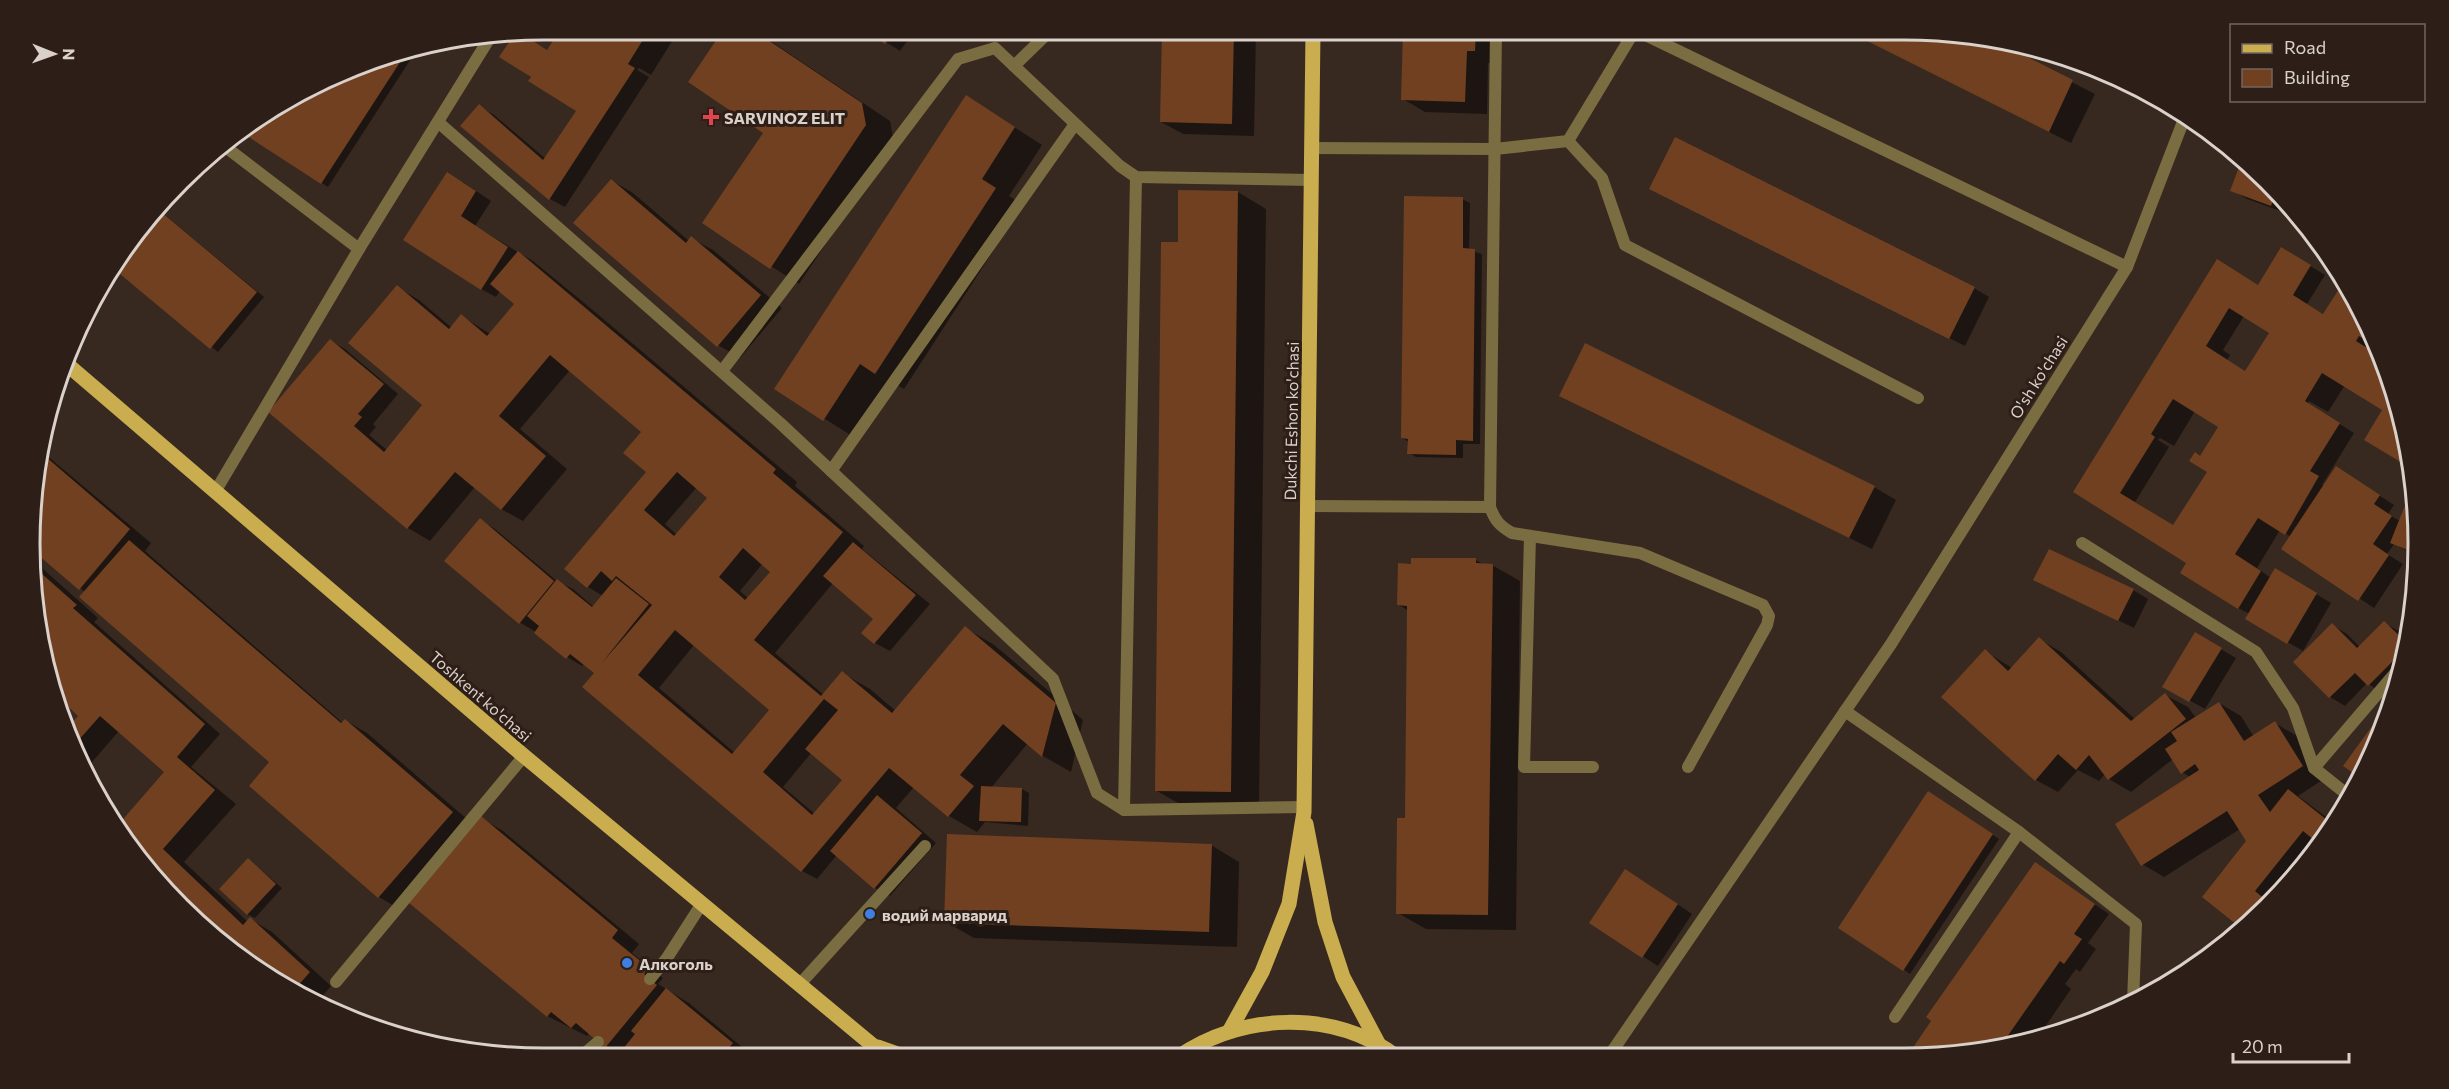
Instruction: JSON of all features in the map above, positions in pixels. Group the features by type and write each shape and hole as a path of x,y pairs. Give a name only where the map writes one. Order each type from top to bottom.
{"main road":[{"name":"Dukchi Eshon ko'chasi","path":"1304,810 1313,40"},
{"name":"Toshkent ko'chasi","path":"72,369 524,756 701,905 876,1046"},
{"path":"1230,1030 1262,972 1289,904 1304,810"},
{"path":"1304,810 1325,922 1343,977 1378,1043"},
{"path":"1191,1048 1230,1030 1280,1021 1330,1025 1378,1043 1385,1048"},
{"path":"876,1046 882,1048"}],"street":[{"path":"1014,66 1041,40"},
{"path":"1496,40 1490,507 1500,526 1512,533 1640,553 1763,605 1767,610 1769,616 1767,625 1688,767"},
{"path":"1568,141 1629,40"},
{"path":"1656,40 2127,267"},
{"path":"215,492 359,249 486,44"},
{"path":"722,371 958,59 995,48 1120,166 1136,177 1312,180"},
{"path":"438,122 722,371 1053,679 1097,793 1124,810 1304,810"},
{"name":"O'sh ko'chasi","path":"1614,1048 1891,644 2127,267 2182,123"},
{"path":"831,471 1075,124"},
{"path":"1312,148 1495,149 1568,141"},
{"path":"1568,141 1602,178 1625,245 1918,398"},
{"path":"231,151 359,249"},
{"path":"1124,810 1136,177"},
{"path":"1307,506 1490,507"},
{"path":"1530,536 1524,767 1593,767"},
{"path":"2082,543 2256,652 2293,708 2314,768 2343,792"},
{"path":"2314,768 2390,680"},
{"path":"1845,711 2019,832 2136,924 2133,994"},
{"path":"336,982 524,756"},
{"path":"1895,1017 2019,832"},
{"path":"801,984 925,846"},
{"path":"650,979 668,958 701,905"},
{"path":"591,1048 598,1042"}],"building":[{"path":"554,40 643,40 628,64 635,68 549,200 460,126 479,104 543,160 576,111 528,81 531,77 499,57 509,42 532,41 547,50"},
{"path":"716,40 768,40 862,103 866,125 770,269 702,223 763,133 688,82"},
{"path":"1162,40 1234,40 1232,124 1160,122"},
{"path":"1403,40 1476,40 1475,51 1467,51 1465,102 1401,100"},
{"path":"1865,40 1904,40 1970,45 2024,55 2073,80 2049,132"},
{"path":"400,62 321,184 249,137 264,125 322,92"},
{"path":"966,95 1015,127 982,179 996,188 875,374 860,364 823,421 774,389"},
{"path":"1675,137 1975,287 1949,339 1649,189"},
{"path":"2239,168 2273,201 2271,206 2230,191"},
{"path":"447,172 476,191 461,216 508,247 481,290 403,240"},
{"path":"611,179 686,243 691,236 761,295 717,347 573,223"},
{"path":"1178,190 1238,191 1231,792 1155,791 1161,242 1178,242"},
{"path":"1404,196 1463,197 1463,248 1475,249 1473,441 1456,440 1456,455 1407,454 1408,439 1401,438"},
{"path":"164,214 257,292 210,349 119,273"},
{"path":"2281,247 2311,265 2293,295 2323,314 2339,289 2365,339 2359,336 2356,341 2369,349 2382,382 2402,462 2364,440 2382,410 2322,373 2305,401 2340,423 2310,471 2319,476 2285,535 2258,518 2235,554 2261,571 2238,609 2180,573 2186,563 2073,492 2217,259 2258,285","holes":["2229,308 2269,333 2245,371 2206,346","2173,399 2218,427 2200,456 2195,452 2189,461 2207,472 2173,525 2120,493 2155,437 2151,434"]},
{"path":"518,251 776,469 773,473 843,532 754,640 821,696 842,671 892,713 965,626 1056,703 1042,757 1003,724 960,775 974,786 948,817 889,768 801,872 582,687 594,673 570,654 566,659 534,633 539,626 527,616 557,579 592,607 616,578 649,604 601,664 652,605 616,576 612,581 601,571 587,588 564,569 646,472 623,453 641,432 550,355 499,416 546,456 501,510 455,472 407,529 268,412 330,339 384,384 358,414 362,417 354,426 384,452 422,405 348,343 397,285 449,329 461,314 487,336 514,304 490,284","holes":["677,472 707,498 674,536 644,510","743,548 770,572 745,600 719,577","675,630 769,710 732,754 638,675","824,699 838,710 805,749 842,780 812,815 763,772"]},
{"path":"1585,343 1875,486 1849,538 1559,396"},
{"path":"48,459 130,529 79,590 41,557 42,512"},
{"path":"2336,466 2380,495 2374,504 2392,516 2373,544 2389,555 2358,601 2281,549"},
{"path":"2406,502 2408,550 2390,543"},
{"path":"480,518 554,581 519,624 444,561"},
{"path":"129,540 341,723 345,719 453,812 378,898 249,786 269,762 79,597"},
{"path":"853,542 916,595 874,644 861,633 873,619 823,576"},
{"path":"2049,549 2134,589 2118,621 2033,580"},
{"path":"1411,558 1476,558 1476,563 1493,564 1488,915 1396,914 1397,818 1405,818 1407,606 1397,605 1398,563 1411,564"},
{"path":"2275,568 2317,593 2287,644 2245,619"},
{"path":"42,574 77,605 73,608 205,724 177,757 215,790 163,849 243,925 250,917 310,972 299,985 264,964 212,923 166,877 122,820 164,772 100,716 80,739 73,722 78,716 66,705 58,675 50,643"},
{"path":"2384,621 2400,636 2395,659 2368,686 2355,673 2329,698 2293,662 2332,623 2357,648"},
{"path":"2195,632 2222,648 2189,702 2162,687"},
{"path":"2039,637 2131,721 2165,693 2186,719 2108,780 2089,755 2076,770 2058,754 2035,781 1941,697 1985,649 2008,671"},
{"path":"2219,702 2244,741 2275,721 2303,766 2258,795 2270,812 2288,789 2327,820 2313,839 2303,831 2255,891 2264,898 2236,924 2202,897 2246,841 2227,811 2141,866 2115,824 2199,770 2195,764 2181,774 2165,749 2177,741 2171,732"},
{"path":"2377,719 2354,773 2343,766"},
{"path":"981,786 1022,788 1021,822 979,821"},
{"path":"1928,791 1993,834 1903,971 1838,928"},
{"path":"877,795 922,833 874,889 830,851"},
{"path":"481,816 618,930 612,938 649,968 644,974 657,985 605,1048 576,1023 571,1028 551,1012 547,1017 409,903"},
{"path":"947,834 1212,844 1209,932 944,923"},
{"path":"248,858 276,884 247,915 219,889"},
{"path":"2035,862 2095,904 2074,934 2082,939 2064,964 2060,961 2006,1038 1970,1044 1913,1048 1931,1021 1926,1017"},
{"path":"1625,869 1678,904 1642,958 1589,923"},
{"path":"666,988 733,1043 729,1048 624,1048 635,1034 631,1031"}],"place":[{"name":"SARVINOZ ELIT","path":"711,117"},
{"name":"водий марварид","path":"870,914"},
{"name":"Алкоголь","path":"627,963"}]}
